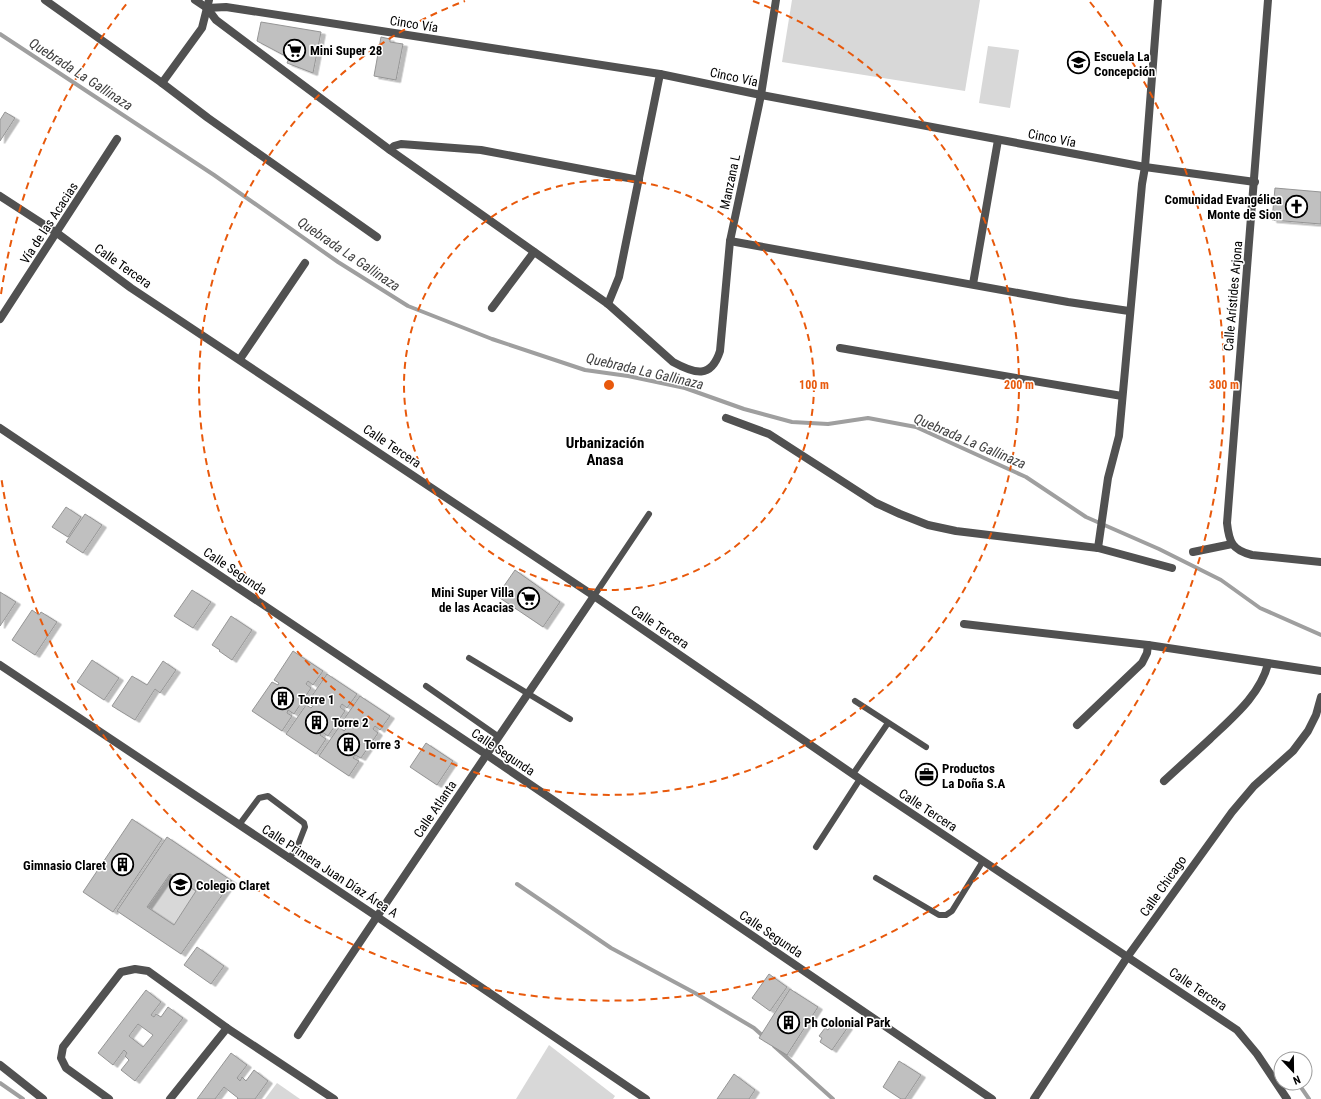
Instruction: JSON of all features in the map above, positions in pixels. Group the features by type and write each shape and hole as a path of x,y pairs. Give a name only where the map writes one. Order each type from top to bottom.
{"street":[{"path":"45,0 162,83 208,118 377,237"},
{"path":"195,0 207,8 216,20 390,150 608,304 619,277 660,74"},
{"path":"162,83 202,28 209,0"},
{"name":"Manzana L","path":"608,304 674,362 686,369 696,372 704,372 711,368 717,361 720,351 730,241 761,95 776,0"},
{"path":"1098,548 1108,478 1119,436 1129,311 1145,167 1158,0"},
{"name":"Calle Arístides Arjona","path":"1232,544 1229,538 1227,523 1255,182 1268,0"},
{"name":"Cinco Vía","path":"207,8 226,7 660,74 761,95 1145,167 1255,182"},
{"name":"Vía de las Acacias","path":"0,319 117,139"},
{"path":"973,284 998,140"},
{"path":"390,150 394,146 401,144 481,150 639,180"},
{"name":"Calle Tercera","path":"0,196 57,233 131,288 240,359 594,596 857,777 1237,1030 1257,1054 1287,1099"},
{"path":"730,241 1068,302 1129,311"},
{"path":"492,308 534,252"},
{"path":"240,359 305,263"},
{"path":"840,348 1122,396"},
{"path":"726,418 769,434 876,503 928,525 956,531 1098,548 1172,568"},
{"name":"Calle Segunda","path":"0,428 487,755 992,1099"},
{"path":"1193,552 1232,544 1241,552 1252,555 1321,562"},
{"name":"Calle Atlanta","path":"298,1036 376,916 594,596"},
{"path":"964,624 1148,645 1321,672"},
{"path":"1077,725 1142,663 1147,653 1148,645"},
{"path":"1164,781 1239,712 1259,686 1268,664"},
{"name":"Calle Primera Juan Díaz Área A","path":"1,667 376,916 646,1099"},
{"name":"Calle Chicago","path":"1034,1099 1128,956 1232,812 1254,786 1293,751 1308,730 1316,715 1321,697"},
{"path":"110,1099 66,1068 61,1058 63,1047 121,972 135,969 148,971 227,1028 334,1099"},
{"path":"170,1099 227,1028"},
{"path":"0,1064 43,1099"}],"lane":[{"path":"594,596 649,514"},
{"path":"469,658 570,719"},
{"path":"426,686 499,737"},
{"path":"855,701 926,747"},
{"path":"816,847 888,722"},
{"path":"239,825 259,798 268,796 304,823 305,827 298,845 289,859"},
{"path":"876,878 939,915 946,914 952,911 983,860"}],"shaded area":[{"path":"792,0 980,0 965,91 782,62"},
{"path":"988,46 1019,50 1010,108 979,103"},
{"path":"170,874 196,891 174,925 147,907"},
{"path":"549,1045 615,1096 613,1099 516,1099"},
{"path":"277,1083 300,1099 265,1099"}],"building":[{"name":"Mini Super 28","path":"261,22 321,32 313,73 287,63 289,58 257,41"},
{"path":"381,37 390,39 390,42 403,44 396,80 374,76"},
{"path":"5,112 15,118 0,141 0,120"},
{"name":"Comunidad Evangélica Monte de Sion","path":"1275,188 1321,192 1321,224 1272,220"},
{"path":"66,507 81,517 68,537 52,527"},
{"path":"85,514 102,525 83,553 66,542"},
{"name":"Mini Super Villa de las Acacias","path":"515,570 560,602 543,627 497,596"},
{"path":"192,590 211,602 193,628 174,616"},
{"path":"0,592 16,602 0,626"},
{"path":"32,610 39,615 41,612 57,622 35,655 12,640"},
{"path":"231,616 252,630 232,660 212,645"},
{"name":"Torre 1","path":"293,651 323,671 313,685 308,681 306,684 311,688 294,714 288,710 287,713 292,716 282,731 252,711 272,682 278,685 279,683 274,680"},
{"path":"92,660 119,678 104,700 77,682"},
{"path":"163,661 176,670 160,693 155,689 135,720 112,706 132,676 147,685"},
{"name":"Torre 2","path":"327,674 357,694 347,708 342,704 340,707 345,711 328,736 322,732 320,735 326,739 316,754 286,734 306,705 311,708 313,706 307,703"},
{"name":"Torre 3","path":"360,696 390,716 380,730 375,726 373,729 378,733 361,758 355,755 353,758 359,761 349,776 319,756 339,727 344,731 346,729 340,725"},
{"path":"426,743 453,761 437,785 410,767"},
{"name":"Gimnasio Claret","path":"132,819 162,839 113,912 83,892"},
{"path":"167,837 232,881 181,954 117,911","holes":["170,874 196,891 174,925 147,907"]},
{"path":"197,947 224,966 211,984 184,965"},
{"path":"769,974 787,987 770,1011 752,998"},
{"name":"Ph Colonial Park","path":"790,989 818,1007 787,1055 759,1038"},
{"path":"146,990 161,1002 151,1015 154,1017 156,1014 161,1017 168,1007 183,1018 135,1081 121,1070 129,1060 125,1056 127,1053 124,1050 113,1065 98,1053","holes":["138,1024 153,1035 143,1047 129,1036"]},
{"path":"836,1019 848,1027 832,1050 820,1042 822,1038 819,1036 825,1028 828,1030"},
{"path":"231,1053 247,1065 237,1078 240,1081 242,1077 246,1081 254,1070 268,1081 255,1099 237,1099 238,1098 224,1087 215,1099 197,1099"},
{"path":"899,1061 921,1075 905,1099 901,1099 883,1087"},
{"path":"734,1074 755,1090 749,1099 717,1099"}],"waterway":[{"name":"Quebrada La Gallinaza","path":"0,34 214,175 338,262 408,306 492,339 585,370 628,376 685,388 744,409 792,422 828,424 868,418 916,427 1026,477 1086,517 1159,549 1221,580 1260,608 1321,635"},
{"path":"517,884 611,948 695,993 754,1028 764,1037"},
{"path":"774,1046 833,1099"},
{"path":"0,1083 23,1099"},
{"path":"1304,1091 1309,1099"}],"place":[{"name":"Mini Super 28","path":"295,50"},
{"name":"Escuela La Concepción","path":"1079,63"},
{"name":"Comunidad Evangélica Monte de Sion","path":"1297,206"},
{"name":"Mini Super Villa de las Acacias","path":"529,599"},
{"name":"Torre 1","path":"282,699"},
{"name":"Torre 2","path":"316,722"},
{"name":"Torre 3","path":"349,744"},
{"name":"Productos La Doña S.A","path":"926,775"},
{"name":"Gimnasio Claret","path":"122,865"},
{"name":"Colegio Claret","path":"181,885"},
{"name":"Ph Colonial Park","path":"789,1022"}],"district":[{"name":"Urbanización Anasa","path":"605,452"}]}
